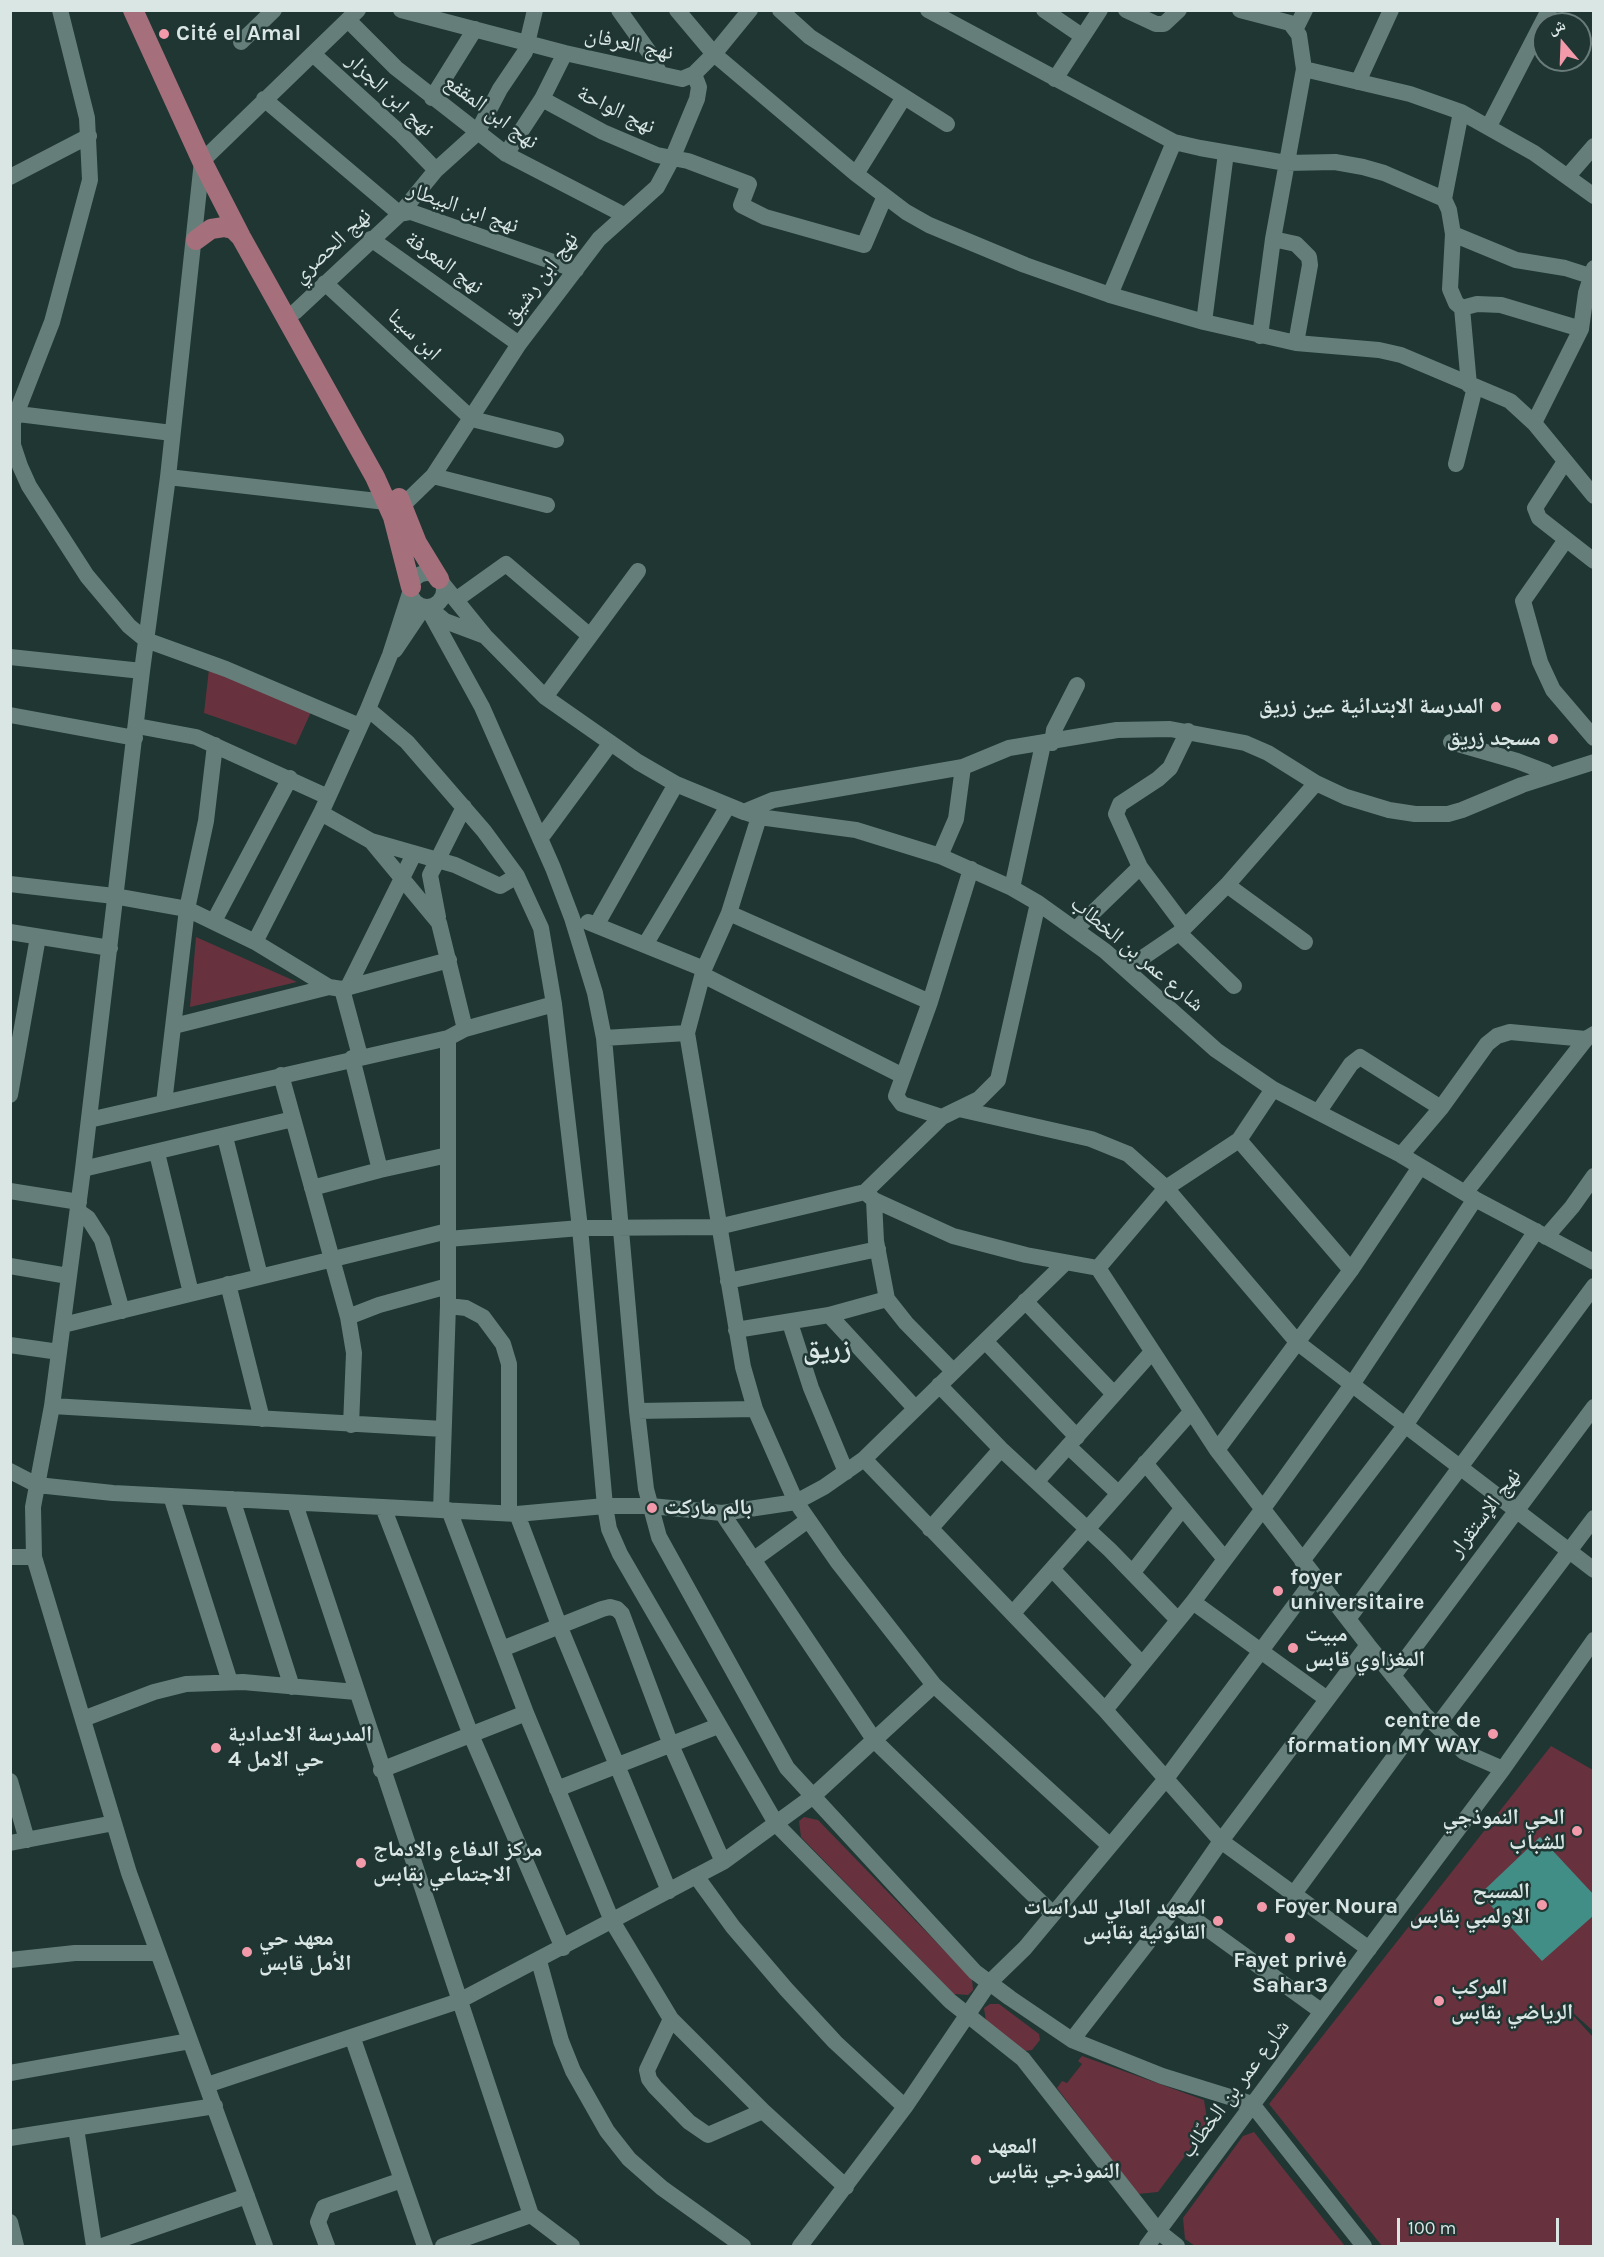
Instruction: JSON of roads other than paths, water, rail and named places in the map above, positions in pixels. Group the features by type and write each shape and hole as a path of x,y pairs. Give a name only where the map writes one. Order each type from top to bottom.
{"main road":[{"path":"133,10 206,156 371,444 394,504 410,590"},
{"path":"146,10 241,237 375,477 441,581"},
{"path":"196,240 211,229 224,227 233,230 241,237"}],"street":[{"path":"241,42 274,10"},
{"name":"نهج العرفان","path":"401,10 565,53 682,79 694,74 714,54 750,10"},
{"path":"432,98 470,28 471,10"},
{"name":"نهج الحصري","path":"295,312 400,214 436,170 477,133 500,89 525,52 535,10"},
{"path":"619,10 649,52 660,74"},
{"path":"677,10 714,54 856,174 906,212 958,239 1110,295 1260,336 1296,343 1379,350 1401,355 1510,401 1534,423 1564,463 1593,496"},
{"path":"780,10 810,37 947,123"},
{"path":"928,10 1174,141 1286,163 1335,162 1363,167 1384,173 1444,199"},
{"path":"1044,10 1082,36"},
{"path":"1055,79 1100,10"},
{"path":"1125,10 1156,24 1164,24 1179,10"},
{"path":"1240,10 1280,19 1296,28 1304,69 1273,238 1260,336"},
{"path":"1296,28 1305,10"},
{"path":"1359,82 1391,10"},
{"path":"1490,126 1549,10"},
{"path":"58,12 87,118 90,180 52,321 14,413 14,445 29,486 87,576 129,626 146,640 226,669 360,726"},
{"path":"265,2247 215,2106 156,1953 114,1823 34,1557 33,1507 52,1406 84,1169 114,896 168,477 206,156 353,16"},
{"name":"نهج ابن المقفع","path":"353,16 396,68 477,133 506,154 624,215"},
{"path":"506,154 542,99 565,53"},
{"name":"نهج ابن الجزار","path":"313,54 400,133 436,170"},
{"path":"1304,69 1410,94 1461,112 1490,126 1568,176 1593,196"},
{"name":"نهج ابن رشيق","path":"394,504 433,476 519,344 599,239 657,187 672,159 697,99 699,87 694,74"},
{"path":"856,174 904,97"},
{"name":"نهج ابن البيطار","path":"264,99 400,214 411,212 576,270"},
{"name":"نهج الواحة","path":"542,99 603,132 672,159 688,161 749,184 741,205 765,217 864,245 885,196"},
{"path":"1456,464 1472,386 1462,308 1456,303 1450,289 1453,234 1449,210 1444,199 1461,112"},
{"path":"10,177 89,136"},
{"path":"1110,295 1174,141"},
{"path":"1568,176 1593,146"},
{"path":"1204,322 1226,153"},
{"path":"1453,234 1516,260 1592,272 1581,329 1534,423"},
{"path":"1273,238 1296,244 1309,257 1310,264 1296,343"},
{"name":"نهج المعرفة","path":"371,239 519,344"},
{"name":"ابن سينا","path":"325,283 472,419"},
{"path":"1462,308 1478,304 1501,306 1581,329"},
{"path":"14,413 172,433"},
{"path":"472,419 555,440"},
{"path":"1564,463 1535,508 1539,518 1593,561"},
{"path":"433,476 547,506"},
{"path":"168,477 394,504"},
{"path":"1565,541 1523,601 1540,662 1553,690 1593,733"},
{"path":"458,599 506,564 590,636"},
{"path":"545,697 638,571"},
{"path":"255,942 321,813 368,709 390,655 410,590 416,578 425,574 441,581 442,598 427,607 390,655"},
{"name":"شارع عمر بن الخطاب","path":"441,581 458,599 485,636 545,697 610,744 676,784 743,812 856,830 940,856 1012,888 1076,929 1126,969 1216,1050 1273,1089 1401,1155 1470,1196 1593,1262"},
{"path":"410,590 415,602 427,607 445,621 485,636"},
{"path":"427,607 482,707 540,839 572,918 604,1038 637,1411 651,1506 659,1537 787,1768 975,1972 989,1983 1072,2040 1162,2076 1252,2104 1364,2247"},
{"path":"10,657 142,671"},
{"path":"1012,888 1048,743 1077,686"},
{"path":"368,709 407,742 464,807 517,876 539,921 554,1004 580,1228 605,1506 609,1528 620,1554 777,1825 966,2016 1023,2059 1158,2231 1177,2247"},
{"path":"10,715 136,732 196,737 328,797"},
{"path":"645,945 743,812 773,800 963,767 1010,748 1117,730 1188,731 1253,746 1316,783 1346,797 1389,810 1436,815 1479,804 1547,776 1593,762"},
{"path":"1188,731 1170,768 1116,809 1117,819 1140,867 1182,930 1234,986"},
{"path":"1450,742 1516,761 1546,772 1547,776"},
{"path":"540,839 610,744"},
{"path":"164,1103 187,909 206,821 215,745"},
{"path":"940,856 956,819 963,767"},
{"path":"214,921 290,778"},
{"path":"1126,969 1182,930 1227,885 1316,783"},
{"path":"597,924 676,784"},
{"path":"464,807 437,860 430,883 465,1029"},
{"path":"743,812 729,913 704,972 687,1033 736,1330 743,1367 755,1409 796,1502 876,1612 934,1685 1109,1845"},
{"path":"321,813 371,842 455,865 500,886 517,876"},
{"path":"371,842 439,923"},
{"path":"380,1170 340,988 414,854"},
{"path":"1076,929 1140,867"},
{"path":"942,1117 902,1104 898,1101 897,1090 930,1002 971,869"},
{"path":"10,884 114,896 187,909 255,942 340,988"},
{"path":"1227,885 1305,942"},
{"path":"63,1325 331,1259 448,1235 580,1228 718,1227 869,1196 942,1117 991,1090 1000,1074 1038,903"},
{"path":"729,913 930,1002"},
{"path":"572,918 597,924 704,972 903,1076"},
{"path":"10,932 110,948"},
{"path":"10,1095 38,937"},
{"path":"174,1026 449,960"},
{"path":"88,1120 281,1074 448,1038 465,1029 554,1004"},
{"path":"1401,1155 1441,1108 1477,1057 1497,1036 1510,1032 1590,1037"},
{"path":"604,1038 687,1033"},
{"path":"1105,1710 1193,1602 1262,1510 1351,1386 1470,1196 1590,1037"},
{"path":"448,1038 448,1306 443,1429 445,1510 612,1921 671,2019 763,2111 846,2187"},
{"path":"1319,1111 1351,1064 1360,1058 1441,1108"},
{"path":"281,1074 348,1317 354,1353 351,1425"},
{"path":"1098,1268 1166,1188 1239,1140 1273,1089"},
{"path":"959,1109 1111,1145 1143,1166 1166,1188 1298,1343 1404,1427 1593,1570"},
{"path":"84,1169 293,1119"},
{"path":"225,1137 260,1276"},
{"path":"1239,1140 1351,1270"},
{"path":"157,1153 191,1293"},
{"path":"312,1188 448,1155"},
{"path":"1217,1450 1351,1270 1420,1167"},
{"path":"1302,1561 1404,1427 1541,1234 1572,1208 1593,1176"},
{"path":"10,1191 79,1207 102,1240 122,1311"},
{"path":"869,1196 887,1299 906,1323 953,1371"},
{"path":"869,1196 953,1236 988,1247 1098,1268 1190,1413 1262,1510 1393,1676 1431,1720 1464,1752 1503,1769"},
{"path":"728,1281 878,1249"},
{"path":"10,1471 37,1485 295,1504 513,1513 605,1506 651,1506 722,1513 796,1502 864,1459 1065,1263"},
{"path":"10,1266 68,1276"},
{"path":"228,1284 262,1419"},
{"path":"348,1317 379,1305 448,1286"},
{"path":"1348,1619 1593,1286"},
{"path":"736,1330 829,1315 887,1299"},
{"path":"1025,1301 1114,1394"},
{"path":"448,1306 466,1308 483,1317 503,1344 509,1364 513,1513 669,1891"},
{"path":"829,1315 915,1408"},
{"path":"790,1323 811,1388 846,1472"},
{"path":"985,1341 1118,1493"},
{"path":"10,1345 59,1352"},
{"path":"1037,1481 1151,1353"},
{"path":"939,1385 1000,1449 1133,1572 1178,1620"},
{"path":"52,1406 443,1429"},
{"name":"نهج الإستقرار","path":"1393,1676 1593,1407"},
{"path":"637,1411 755,1409"},
{"path":"1013,1613 1190,1413"},
{"path":"930,1529 1000,1449"},
{"path":"864,1459 1105,1710 1221,1841 1369,1949"},
{"path":"1145,1463 1224,1558"},
{"path":"171,1496 230,1682"},
{"path":"232,1499 292,1687"},
{"path":"295,1504 381,1770 531,2215 572,2247"},
{"path":"383,1507 471,1734 563,1948"},
{"path":"1133,1572 1182,1509"},
{"path":"722,1513 875,1741 1053,1914"},
{"path":"1293,1895 1593,1518"},
{"path":"753,1560 808,1520"},
{"path":"10,1557 34,1557"},
{"path":"1052,1569 1142,1664"},
{"path":"800,2247 905,2107 989,1983 1024,1948 1165,1779 1315,1578"},
{"path":"1193,1602 1327,1699"},
{"path":"502,1649 610,1607 622,1614 671,1744 723,1862"},
{"name":"شارع عمر بن الخطّاب","path":"1147,2247 1503,1769 1593,1640"},
{"path":"1072,2040 1176,1906 1221,1841 1368,1645"},
{"path":"83,1719 154,1692 186,1684 230,1682 356,1692"},
{"path":"207,2085 459,2001 539,1961 723,1862 777,1825 812,1797 934,1685"},
{"path":"381,1770 526,1713"},
{"path":"557,1788 718,1726"},
{"path":"10,1781 19,1841 114,1823"},
{"path":"696,1876 733,1927 786,1989 836,2042 905,2107"},
{"path":"1176,1906 1321,2011"},
{"path":"10,1960 75,1953 156,1953"},
{"path":"539,1961 558,2032 573,2071 607,2131 629,2158 662,2188 743,2247"},
{"path":"671,2019 647,2070 649,2079 655,2087 689,2122 708,2135 720,2132 763,2111"},
{"path":"353,2038 424,2247"},
{"path":"10,2073 190,2042"},
{"path":"10,2138 215,2106"},
{"path":"76,2128 94,2247"},
{"path":"327,2247 318,2222 324,2207 402,2180"},
{"path":"102,2247 247,2196"},
{"path":"443,2247 531,2215"},
{"path":"10,2222 15,2247"}],"water":[{"name":"المسبح الاولمبي بقابس","path":"1540,1837 1594,1895 1593,1916 1542,1961 1480,1894"}],"place":[{"name":"Cité el Amal","path":"164,34"},
{"name":"المدرسة الابتدائية عين زريق","path":"1496,707"},
{"name":"مسجد زريق","path":"1553,739"},
{"name":"بالم ماركت","path":"652,1508"},
{"name":"foyer universitaire","path":"1278,1591"},
{"name":"مبيت المغزاوي قابس","path":"1293,1648"},
{"name":"centre de formation MY WAY","path":"1493,1734"},
{"name":"المدرسة الاعدادية حي الامل 4","path":"216,1748"},
{"name":"الحي النموذجي للشباب","path":"1577,1831"},
{"name":"مركز الدفاع والادماج الاجتماعي بقابس","path":"361,1863"},
{"name":"المسبح الاولمبي بقابس","path":"1542,1905"},
{"name":"Foyer Noura","path":"1262,1907"},
{"name":"المعهد العالي للدراسات القانونية بقابس","path":"1218,1921"},
{"name":"Fayet privė Sahar3","path":"1290,1938"},
{"name":"معهد حي الأمل قابس","path":"247,1952"},
{"name":"المركب الرياضي بقابس","path":"1439,2001"},
{"name":"المعهد النموذجي بقابس","path":"976,2160"}],"district":[{"name":"زريق","path":"827,1350"}]}
